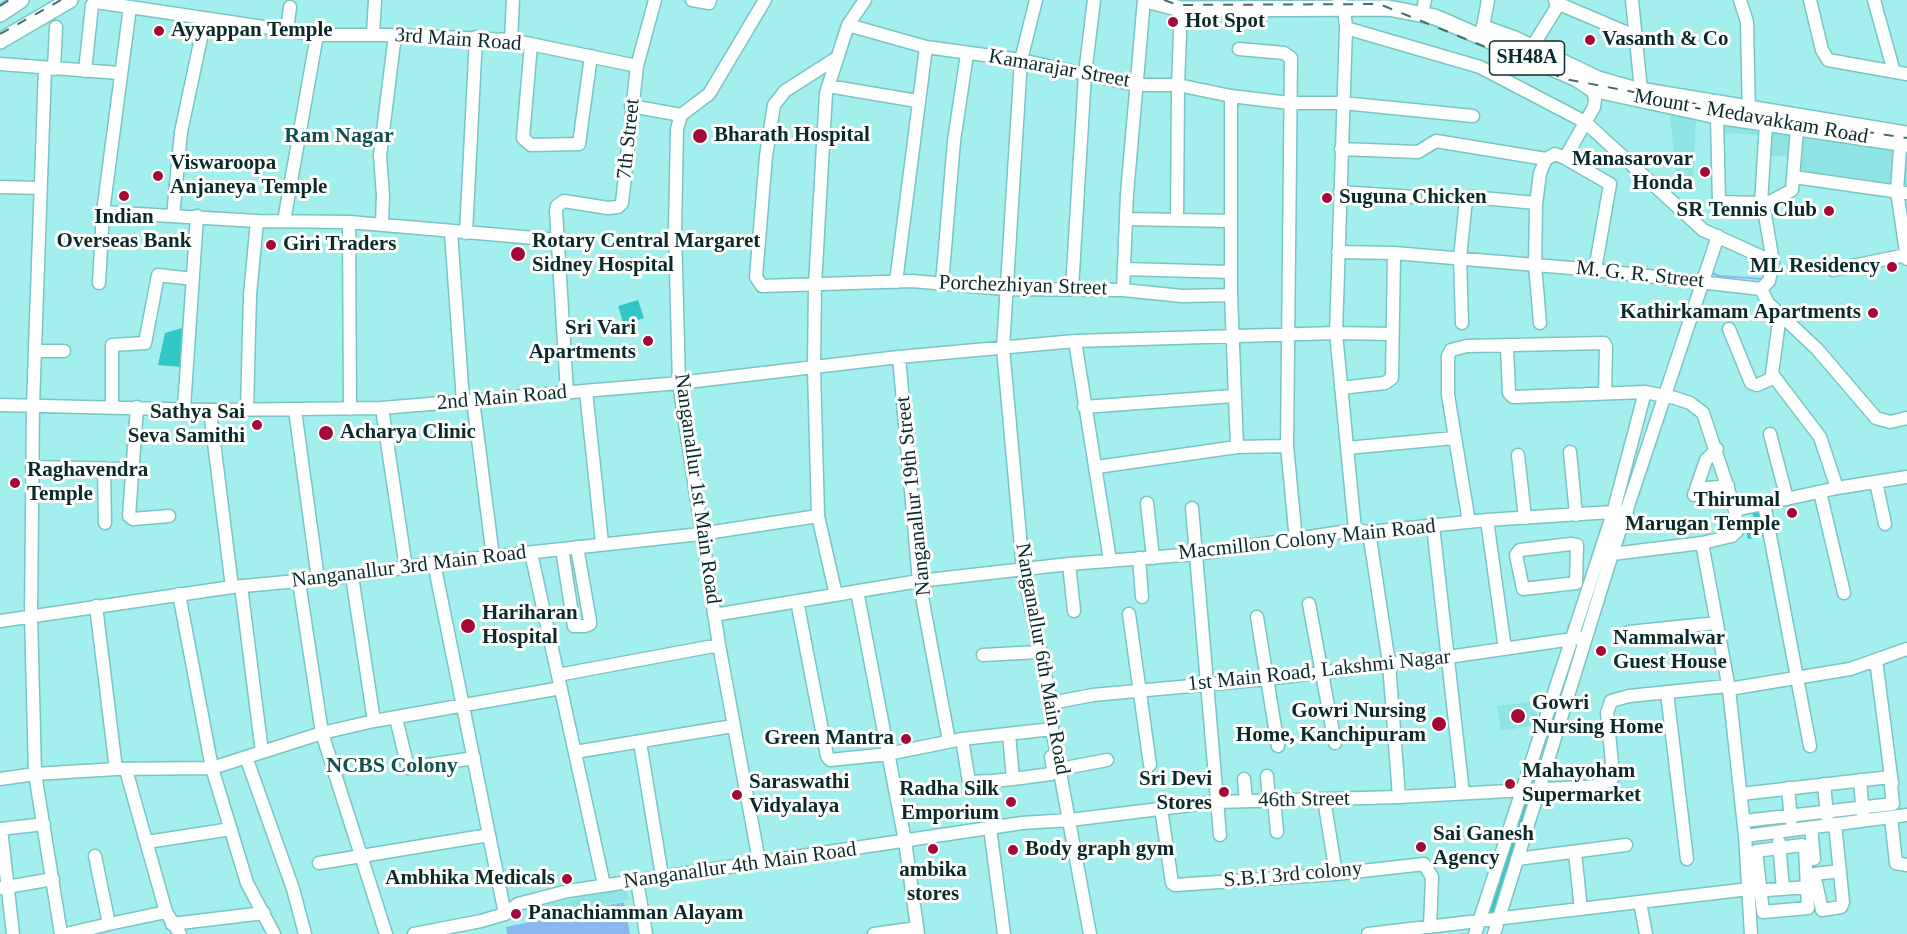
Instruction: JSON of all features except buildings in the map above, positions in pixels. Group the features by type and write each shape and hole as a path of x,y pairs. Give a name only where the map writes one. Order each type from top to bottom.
{"main road":[{"path":"0,14 21,0"},
{"name":"Mount - Medavakkam Road","path":"1145,0 1181,9 1342,3 1388,8 1435,17 1577,79 1717,116 1749,114 1766,124 1797,129 1904,138"},
{"name":"Mount - Medavakkam Road","path":"1369,0 1425,3 1440,8 1532,47 1595,84 1641,90 1749,114 1904,138"},
{"path":"0,41 67,1"}],"street":[{"path":"373,34 375,0"},
{"path":"511,40 513,0"},
{"name":"7th Street","path":"567,393 556,211 561,202 613,208 622,203 637,66 655,0"},
{"path":"692,0 709,3 710,0"},
{"path":"632,106 681,115 709,94 765,0"},
{"path":"836,595 818,516 814,369 815,285 828,86 848,25 866,0"},
{"name":"Nanganallur 6th Main Road","path":"1036,0 1021,60 1003,348 1023,569 1038,652 1051,703 1051,732 1060,768 1090,934"},
{"path":"1072,289 1085,74 1094,0"},
{"path":"1123,290 1136,85 1145,0"},
{"path":"1483,27 1488,0"},
{"path":"1632,0 1641,90"},
{"path":"1740,0 1747,22 1749,114"},
{"path":"1810,0 1822,50 1828,60 1900,73 1874,0"},
{"path":"1532,47 1556,2 1637,37"},
{"name":"3rd Main Road","path":"84,71 92,5 96,3 317,35 373,34 511,40 637,66"},
{"path":"1342,3 1346,28 1336,333 1355,530"},
{"path":"99,284 104,212 130,7"},
{"path":"287,31 291,7"},
{"path":"1177,220 1181,9"},
{"path":"173,216 181,132 205,19"},
{"name":"Kamarajar Street","path":"848,25 926,47 1021,60 1136,85 1178,85 1231,96 1289,103 1343,103 1473,116"},
{"path":"56,27 50,69 41,188 33,405 31,615 35,774 61,934"},
{"path":"1346,28 1480,66 1585,122 1703,230 1773,262"},
{"path":"284,221 317,35"},
{"path":"382,225 383,195 380,156 395,35"},
{"path":"466,233 476,37"},
{"path":"531,44 524,138 531,145 579,144 591,56"},
{"path":"896,282 917,100 926,47"},
{"path":"1239,49 1288,55 1291,65 1286,335 1287,446 1296,540"},
{"path":"942,284 954,141 968,54"},
{"name":"Porchezhiyan Street","path":"837,57 785,91 774,105 766,156 756,277 762,286 896,282 1005,289 1123,290 1182,296 1231,295"},
{"path":"0,64 120,73"},
{"path":"1565,158 1595,99 1595,84"},
{"path":"828,86 917,100"},
{"path":"1231,96 1231,295 1233,396 1237,447"},
{"name":"Nanganallur 1st Main Road","path":"681,115 677,129 675,230 679,383 718,645 759,861"},
{"path":"1717,116 1719,202 1761,203 1766,124"},
{"path":"1797,129 1791,190 1766,204 1764,209 1773,262 1769,281 1761,289 1764,296 1780,314 1817,349 1876,418 1890,422 1907,418"},
{"path":"1833,270 1907,257 1902,192 1904,138"},
{"path":"1341,149 1418,152 1436,141 1546,159"},
{"path":"1540,323 1535,265 1536,203 1540,173 1546,159 1552,154 1565,158 1610,184 1604,206 1595,270"},
{"path":"1794,177 1902,192"},
{"path":"0,187 41,188"},
{"path":"1340,192 1415,197"},
{"path":"1462,323 1460,258 1466,199 1471,197 1536,203"},
{"path":"104,212 257,221 349,222 558,240"},
{"path":"184,408 197,216"},
{"path":"1126,219 1231,221"},
{"path":"247,410 250,295 257,221"},
{"path":"349,222 350,409"},
{"path":"451,232 468,400 493,557"},
{"path":"1494,934 1612,554 1718,236"},
{"name":"M. G. R. Street","path":"1338,252 1460,258 1703,281 1761,289"},
{"path":"1341,388 1390,381 1394,373 1394,253"},
{"path":"1124,269 1231,272"},
{"path":"112,407 112,345 145,343 158,274 193,279"},
{"path":"1780,314 1771,370 1773,378 1820,437 1837,488"},
{"path":"1729,329 1751,383 1757,386 1773,378"},
{"name":"2nd Main Road","path":"0,405 210,410 382,408 679,383 814,369 900,357 1075,341 1336,333 1393,334"},
{"path":"1075,341 1084,406 1097,467 1110,560"},
{"path":"1469,522 1448,395 1449,352 1467,346 1604,343 1606,347 1605,393"},
{"path":"1507,346 1509,393 1512,397 1645,392 1664,394 1690,403 1703,413 1710,426 1736,510 1737,531 1732,536 1702,543 1612,554"},
{"path":"35,351 64,351"},
{"name":"Nanganallur 19th Street","path":"900,357 919,581 958,742 969,782 1013,779"},
{"path":"586,391 602,543"},
{"path":"1476,929 1520,790 1597,564 1645,392"},
{"path":"1084,406 1233,396"},
{"path":"137,407 129,516 133,519 170,516"},
{"path":"382,408 406,568"},
{"path":"210,410 262,752"},
{"path":"295,410 318,579"},
{"path":"1770,434 1788,499"},
{"path":"1347,448 1454,438"},
{"path":"1097,467 1237,447 1287,446"},
{"path":"1717,449 1706,460 1696,492 1728,486"},
{"path":"1570,452 1576,515"},
{"path":"1518,455 1525,518"},
{"path":"32,466 131,469"},
{"path":"104,468 105,523"},
{"path":"1736,510 1837,488 1907,477"},
{"path":"1876,482 1885,524"},
{"path":"1820,492 1845,593"},
{"path":"1147,503 1153,558"},
{"path":"1764,504 1799,677 1810,746"},
{"path":"1192,508 1220,835"},
{"name":"Macmillon Colony Main Road","path":"714,615 919,581 1110,560 1196,554 1355,530 1369,532 1487,520 1627,511"},
{"name":"Nanganallur 3rd Main Road","path":"0,621 237,586 352,576 434,563 700,534 818,516"},
{"path":"1487,520 1505,649"},
{"path":"1433,526 1463,793"},
{"path":"1369,532 1389,663 1399,797"},
{"path":"1702,543 1728,687 1752,890 1763,912 1804,910 1809,904 1805,848 1802,845 1756,851 1752,890 1751,934"},
{"path":"1571,544 1577,545 1578,562 1576,583 1573,586 1522,589 1516,555 1526,548 1571,544"},
{"path":"562,549 574,626 585,626 590,621 577,547"},
{"path":"531,553 604,885"},
{"path":"1139,558 1142,597"},
{"path":"1578,562 1597,564"},
{"path":"434,563 505,914"},
{"path":"1069,564 1074,611"},
{"path":"352,576 374,721"},
{"path":"299,582 322,733 386,934"},
{"path":"857,591 905,841 918,931 874,934"},
{"path":"179,594 212,768 247,883 274,934"},
{"path":"797,601 827,756 835,761 958,742 1051,732 1053,772 1013,779 1009,737"},
{"path":"1309,604 1324,671 1335,742"},
{"path":"96,606 121,769 147,842 166,912 180,934"},
{"path":"1129,614 1150,765"},
{"path":"1257,617 1278,746"},
{"path":"1629,632 1716,623"},
{"name":"1st Main Road, Lakshmi Nagar","path":"1051,703 1141,690 1267,679 1448,657 1586,637"},
{"path":"558,675 718,645"},
{"path":"1687,859 1667,693 1728,687 1850,669 1907,649"},
{"path":"983,655 1038,652"},
{"path":"1876,660 1898,816 1896,863 1907,865"},
{"path":"0,779 35,774 121,769 212,768 322,733 374,721 464,707 561,688"},
{"name":"46th Street","path":"1070,820 1216,802 1399,797 1607,784 1612,780 1613,773 1607,706 1617,699 1667,693"},
{"path":"396,718 408,768 474,758"},
{"path":"575,752 733,726"},
{"path":"640,742 662,876"},
{"path":"246,757 293,889 305,934"},
{"path":"1060,768 1107,760"},
{"path":"1267,776 1277,832"},
{"path":"1741,794 1890,777 1893,804 1744,821"},
{"path":"1244,779 1246,801"},
{"path":"1860,780 1863,821"},
{"path":"1811,828 1819,906 1822,910 1836,909 1843,902 1840,871 1824,784"},
{"path":"1788,788 1793,830"},
{"path":"1324,799 1336,874"},
{"name":"S.B.I 3rd colony","path":"1161,808 1172,882 1175,885 1336,874 1424,864 1431,877 1430,927"},
{"path":"1745,836 1898,816"},
{"name":"Nanganallur 4th Main Road","path":"414,934 432,933 505,914 518,904 533,899 604,885 1022,823 1070,820"},
{"path":"13,934 4,887 1,829 44,824"},
{"path":"990,828 1004,934"},
{"path":"147,842 231,829"},
{"path":"1778,832 1783,888"},
{"path":"319,863 489,835"},
{"path":"1517,859 1626,845"},
{"path":"1575,853 1581,909"},
{"path":"95,856 109,924"},
{"path":"1815,874 1840,871"},
{"path":"4,887 53,879"},
{"path":"637,881 646,934"},
{"path":"1368,934 1430,927 1476,929 1497,919 1752,890 1808,887"},
{"path":"1640,902 1646,934"},
{"path":"66,934 166,912"},
{"path":"172,924 264,913"}],"shaded area":[{"path":"1670,116 1696,117 1693,188 1677,181"},
{"path":"1720,119 1907,142 1907,190 1798,173 1799,157 1765,156 1766,136 1721,133"},
{"path":"638,300 644,318 624,325 618,306"},
{"path":"182,328 181,367 158,365 165,333"},
{"path":"1762,510 1767,536 1748,539 1746,528 1756,526 1752,512"},
{"name":"Gowri Nursing Home","path":"1538,701 1536,725 1501,731 1497,706"},
{"path":"1521,794 1535,794 1495,918 1482,920"},
{"path":"627,886 628,900 534,919 532,908"},
{"path":"624,902 630,934 507,934 506,927"}],"waterway":[{"path":"1713,273 1719,276 1764,279"}],"railway":[{"path":"0,6 9,0"},
{"path":"0,34 61,0"},
{"path":"1164,0 1178,5 1379,4 1565,79 1755,115 1907,138"}],"place":[{"name":"Hot Spot","path":"1173,22"},
{"name":"Ayyappan Temple","path":"159,31"},
{"name":"Vasanth & Co","path":"1590,40"},
{"name":"Bharath Hospital","path":"700,136"},
{"name":"Manasarovar Honda","path":"1705,172"},
{"name":"Viswaroopa Anjaneya Temple","path":"158,176"},
{"name":"Indian Overseas Bank","path":"124,196"},
{"name":"Suguna Chicken","path":"1327,198"},
{"name":"SR Tennis Club","path":"1829,211"},
{"name":"Giri Traders","path":"271,245"},
{"name":"Rotary Central Margaret Sidney Hospital","path":"518,254"},
{"name":"ML Residency","path":"1892,267"},
{"name":"Kathirkamam Apartments","path":"1873,313"},
{"name":"Sri Vari Apartments","path":"648,341"},
{"name":"Sathya Sai Seva Samithi","path":"257,425"},
{"name":"Acharya Clinic","path":"326,433"},
{"name":"Raghavendra Temple","path":"15,483"},
{"name":"Thirumal Marugan Temple","path":"1792,513"},
{"name":"Hariharan Hospital","path":"468,626"},
{"name":"Nammalwar Guest House","path":"1601,651"},
{"name":"Gowri Nursing Home","path":"1518,716"},
{"name":"Gowri Nursing Home, Kanchipuram","path":"1439,724"},
{"name":"Green Mantra","path":"906,739"},
{"name":"Mahayoham Supermarket","path":"1510,784"},
{"name":"Sri Devi Stores","path":"1224,792"},
{"name":"Saraswathi Vidyalaya","path":"737,795"},
{"name":"Radha Silk Emporium","path":"1011,802"},
{"name":"Sai Ganesh Agency","path":"1421,847"},
{"name":"ambika stores","path":"933,849"},
{"name":"Body graph gym","path":"1013,850"},
{"name":"Ambhika Medicals","path":"567,879"},
{"name":"Panachiamman Alayam","path":"516,914"}],"district":[{"name":"Ram Nagar","path":"339,136"},
{"name":"NCBS Colony","path":"392,766"}]}
